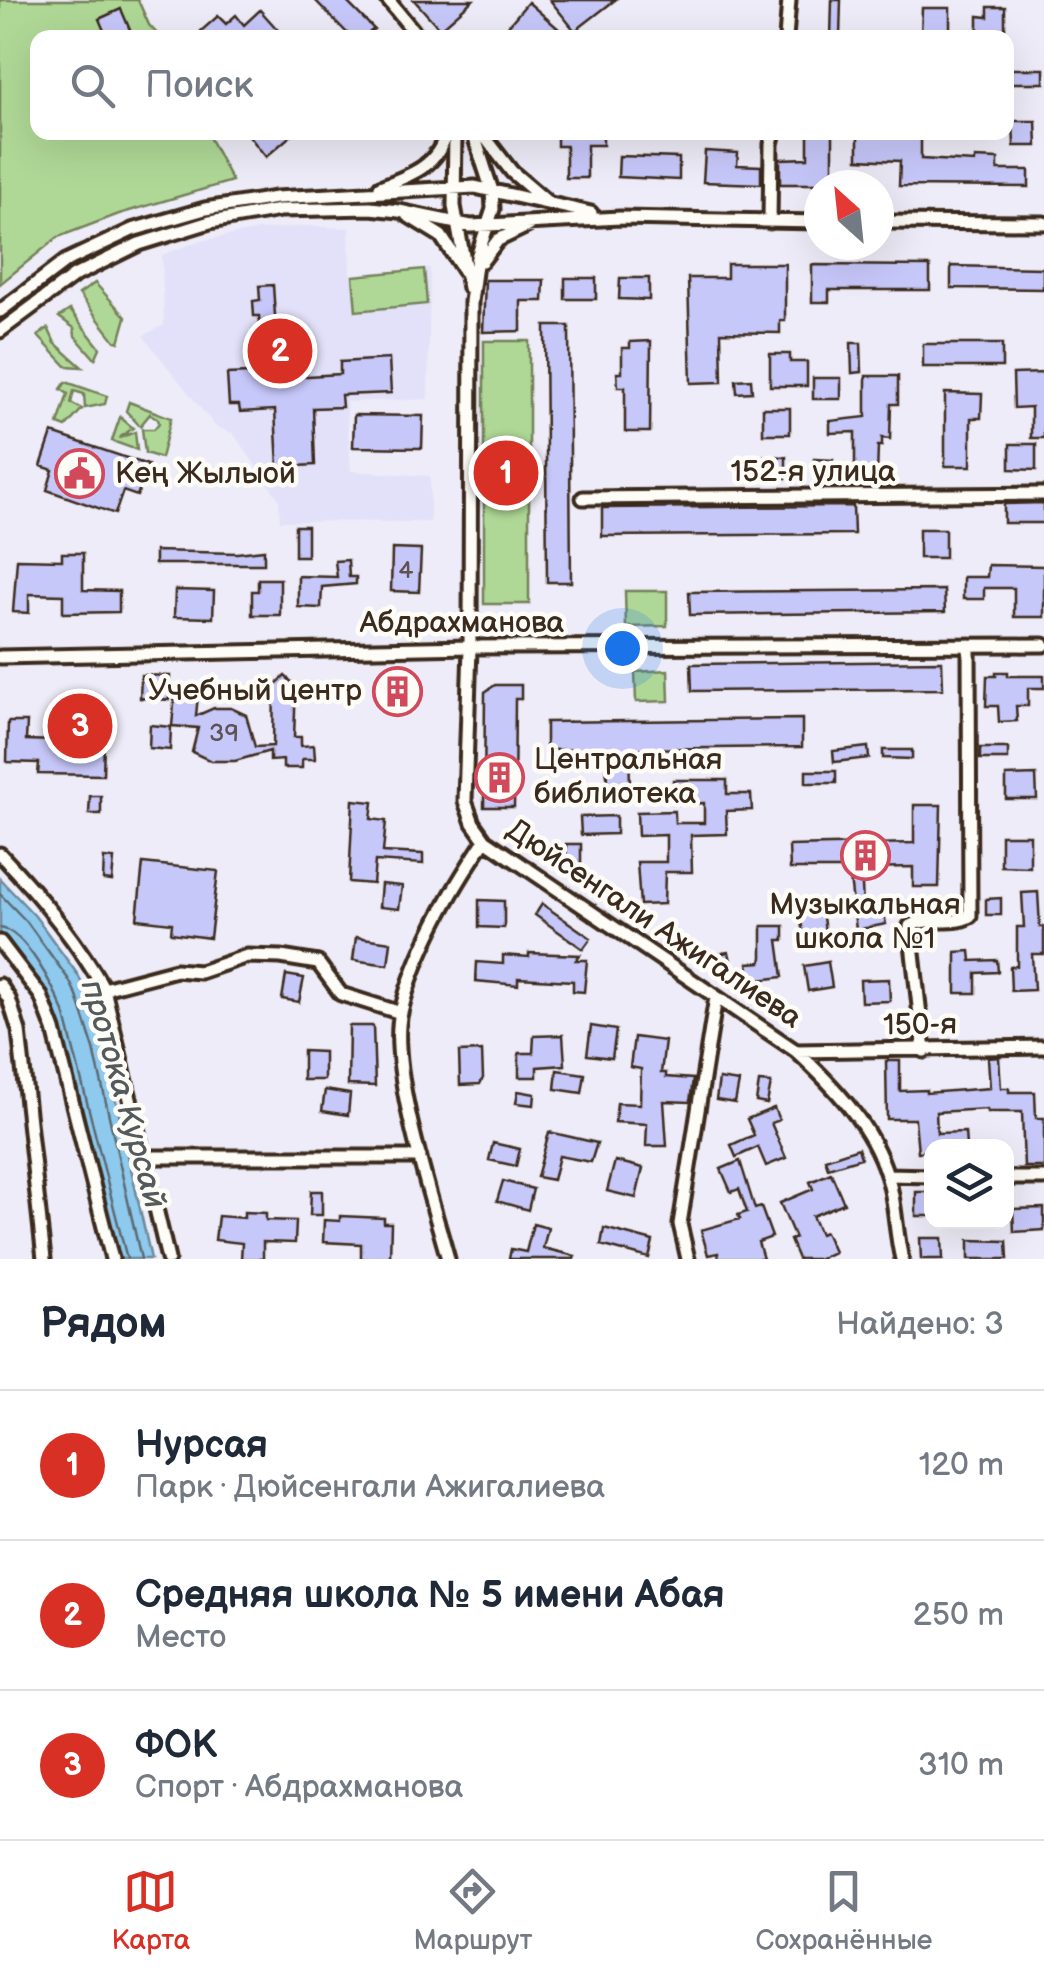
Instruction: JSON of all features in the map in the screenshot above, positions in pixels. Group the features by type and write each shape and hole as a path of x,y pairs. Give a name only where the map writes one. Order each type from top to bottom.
{"street":[{"path":"388,0 412,30"},
{"path":"787,30 789,0"},
{"path":"369,191 417,172 428,164 445,140"},
{"name":"Дюйсенгали Ажигалиева","path":"455,140 456,223 470,278 471,302 470,647 465,801 473,823 485,840 716,996 822,1075 866,1130 887,1176 902,1259"},
{"path":"476,140 492,190"},
{"path":"487,140 553,214"},
{"path":"770,222 772,140"},
{"path":"0,312 66,261 132,230 205,209 276,198 474,187 553,214"},
{"name":"Дюйсенгали Ажигалиева","path":"470,278 493,208 492,190"},
{"path":"0,332 74,276 138,244 210,222 280,210 370,208 456,223 488,224 553,214 804,222"},
{"path":"400,211 441,236 470,278 498,240 553,214"},
{"path":"894,222 1044,222"},
{"name":"152-я улица","path":"582,498 1044,494"},
{"name":"Абдрахманова","path":"0,657 470,647 1044,645"},
{"path":"924,1051 910,926 915,922 955,922 970,916 969,646"},
{"path":"448,1259 420,1158 399,1048 401,1013 420,960 459,878 485,840"},
{"path":"0,854 32,887 83,952 104,989 168,1259"},
{"path":"0,942 41,996 54,1030 112,1259"},
{"path":"104,989 176,970 200,972 247,956 280,957 318,963 342,994 401,1013"},
{"path":"0,985 9,999 19,1032 44,1259"},
{"path":"688,1259 680,1224 716,996"},
{"name":"150-я","path":"796,1052 1044,1047"},
{"path":"145,1157 420,1158"},
{"path":"887,1176 924,1176"},
{"path":"1014,1178 1044,1178"}],"shaded area":[{"path":"309,226 349,228 350,274 430,268 428,399 346,402 351,471 430,476 430,522 280,521 279,499 233,433 215,426 143,336 164,325 162,255 200,241"}],"green space":[{"path":"0,0 138,0 154,30 30,30 30,140 211,140 232,181 119,214 58,237 0,284"},
{"path":"424,269 427,304 356,311 353,276"},
{"path":"95,283 126,317 119,342 79,294"},
{"path":"70,310 100,348 95,359 75,336 74,328 59,317"},
{"path":"48,328 55,343 82,367 66,366 38,336"},
{"path":"484,341 529,341 529,604 484,604"},
{"path":"66,382 107,396 105,404 85,408 84,394 74,391 71,403 82,409 66,427 58,424 68,394 61,389"},
{"path":"129,402 171,418 161,458 145,453 142,429 154,429 158,419 150,414 140,426 126,411"},
{"path":"120,417 133,428 119,438 135,432 137,450 112,441"},
{"path":"625,591 667,591 667,626 626,627"},
{"path":"668,670 669,701 636,702 635,672"}],"water":[{"path":"0,879 35,916 86,992 104,1046 151,1259 118,1259 55,1016 38,980 0,933"}],"building":[{"path":"315,0 345,0 374,29 344,30"},
{"path":"414,0 473,0 440,29"},
{"path":"550,0 615,0 576,30"},
{"path":"832,0 841,0 840,30 831,30"},
{"path":"528,2 560,30 512,30 508,26"},
{"path":"988,7 1005,7 1005,30 978,30 978,16 988,17"},
{"path":"922,8 950,8 950,30 921,30"},
{"path":"121,9 130,30 104,30 99,19"},
{"path":"260,10 278,30 202,30 218,16 226,24 236,15 244,25"},
{"path":"1014,69 1044,69 1044,83 1014,83"},
{"path":"1014,121 1036,121 1037,146 1014,146"},
{"path":"252,140 286,140 266,157"},
{"path":"557,140 603,140 603,145 587,145 587,178 566,178 566,146 557,146"},
{"path":"808,140 833,140 833,170 804,170 804,184 780,184 780,159 808,158"},
{"path":"858,140 921,140 921,159 998,159 998,170 1029,170 1029,187 899,186 900,161 858,159"},
{"path":"705,151 738,153 737,165 761,166 761,184 703,182"},
{"path":"619,156 679,158 679,180 618,177"},
{"path":"727,264 785,264 785,321 780,321 780,333 721,332 722,382 691,383 688,278 727,278"},
{"path":"812,265 930,266 930,290 829,290 829,302 812,302"},
{"path":"951,266 1043,268 1043,289 951,288"},
{"path":"565,278 596,278 596,299 565,299"},
{"path":"620,278 649,278 649,300 619,299"},
{"path":"485,280 544,280 543,301 521,301 521,331 483,332"},
{"path":"273,285 276,331 260,332 253,301 260,300 259,286"},
{"path":"545,326 569,326 571,582 547,582"},
{"path":"289,334 291,377 340,374 340,362 389,359 391,393 341,395 342,407 313,408 315,465 278,467 275,410 240,412 239,405 229,405 227,374 271,372 269,335"},
{"path":"651,341 650,432 625,432 625,387 618,387 617,373 622,373 622,348 630,348 630,342"},
{"path":"851,343 861,343 862,372 852,373"},
{"path":"923,344 1002,344 1002,367 923,367"},
{"path":"770,354 790,354 790,362 807,362 807,386 770,386"},
{"path":"1044,373 1044,438 1031,438 1031,407 1014,408 1013,374"},
{"path":"866,376 898,376 898,404 891,404 890,439 882,438 882,446 878,446 877,477 855,476 855,432 830,433 830,421 866,417"},
{"path":"813,378 841,378 841,399 813,399"},
{"path":"751,379 752,392 737,393 736,380"},
{"path":"945,393 982,394 981,418 971,418 971,466 945,466"},
{"path":"763,408 790,408 790,434 763,434"},
{"path":"354,415 423,416 422,448 353,447"},
{"name":"Кең Жылыой","path":"52,433 148,465 137,496 123,491 115,514 47,490 53,470 41,466"},
{"path":"1010,444 1036,444 1036,470 1010,469"},
{"path":"764,456 786,457 786,478 764,478"},
{"path":"814,459 833,460 833,474 814,474"},
{"path":"1044,503 1044,523 1004,523 1004,504"},
{"path":"853,506 854,534 602,536 602,508"},
{"path":"295,526 307,526 307,556 295,556"},
{"path":"919,529 945,529 945,558 919,558"},
{"path":"392,549 421,550 419,592 391,591"},
{"path":"264,550 264,564 155,564 155,551"},
{"path":"62,553 83,553 83,590 119,591 119,612 63,613 63,595 29,594 29,613 13,612 17,559 62,560"},
{"path":"348,560 349,577 356,577 356,584 322,587 321,608 298,607 298,576 337,577 335,561"},
{"path":"988,565 1044,566 1044,617 1014,617 1014,588 984,588 984,599 963,599 963,577 987,577"},
{"path":"258,579 280,579 280,615 252,615 252,591 258,591"},
{"path":"175,590 214,591 213,618 174,617"},
{"path":"944,590 945,612 690,615 689,592"},
{"path":"942,661 943,689 692,691 691,664"},
{"path":"996,672 1044,676 1044,688 1028,688 1028,706 1016,706 1017,721 999,722 998,706 986,706 987,676 996,676"},
{"path":"141,675 170,676 169,700 140,698"},
{"path":"285,676 296,686 294,737 301,737 301,746 314,745 315,759 302,759 302,768 283,768 283,760 270,761 270,751 235,761 211,761 192,752 198,728 172,726 175,693 198,695 196,716 214,708 231,708 246,715 255,747 273,746 274,686"},
{"name":"Учебный центр","path":"380,679 415,680 415,704 379,703"},
{"path":"495,685 521,685 521,699 515,699 514,807 484,807 485,692"},
{"path":"802,719 802,747 629,749 630,784 607,784 606,749 546,750 546,722"},
{"path":"59,720 95,721 95,742 104,742 103,775 38,774 39,763 7,762 8,722 27,722 26,740 58,741"},
{"path":"150,725 171,727 170,750 149,748"},
{"path":"868,747 869,758 834,762 833,751"},
{"path":"980,748 1008,748 1008,759 980,759"},
{"path":"883,750 912,750 912,759 883,758"},
{"path":"806,771 836,771 836,783 806,783"},
{"path":"1036,775 1037,799 1006,799 1006,776"},
{"path":"673,780 727,780 727,794 751,794 752,810 726,811 727,834 691,835 692,872 665,872 664,904 640,905 637,862 666,862 666,835 638,836 637,812 674,811 675,823 704,823 704,803 674,804"},
{"path":"90,796 101,796 101,814 89,814"},
{"path":"353,800 373,802 371,819 386,821 383,852 423,854 423,864 375,861 373,884 349,882"},
{"name":"Музыкальная школа №1","path":"914,805 941,805 939,887 913,887 913,867 861,868 863,904 870,903 871,912 883,909 886,924 856,930 849,869 790,869 789,846 914,843"},
{"path":"616,816 616,834 581,835 580,817"},
{"path":"1001,835 1030,835 1030,867 1001,866"},
{"path":"566,844 581,844 581,873 567,873"},
{"path":"104,858 114,859 112,881 103,880"},
{"path":"143,863 218,871 210,938 171,933 172,923 137,919"},
{"path":"381,884 402,886 399,909 379,907"},
{"path":"1038,892 1044,954 1032,954 1034,990 1011,991 1010,967 1017,966 1017,927 1024,927 1022,893"},
{"path":"1001,898 1001,915 986,915 986,899"},
{"path":"479,900 504,901 504,928 479,927"},
{"path":"542,904 591,938 583,949 535,915"},
{"path":"822,910 826,939 804,942 800,913"},
{"path":"762,926 784,926 784,940 778,940 783,977 751,981 748,963 761,962"},
{"path":"356,937 391,942 388,965 353,960"},
{"path":"970,951 971,961 997,960 998,972 976,973 976,993 956,993 956,952"},
{"path":"729,952 731,961 710,965 709,955"},
{"path":"529,953 580,955 576,960 587,960 584,992 573,991 573,981 518,978 518,985 476,981 477,962 503,964 503,955 529,957"},
{"path":"828,962 832,987 808,991 804,966"},
{"path":"286,975 304,978 299,1002 282,999"},
{"path":"889,979 890,1001 861,1002 860,980"},
{"path":"349,1026 373,1026 375,1086 348,1085"},
{"path":"591,1026 616,1030 612,1058 587,1055"},
{"path":"563,1035 565,1065 537,1067 537,1077 519,1077 519,1053 533,1053 534,1036"},
{"path":"634,1037 665,1041 661,1073 666,1073 666,1077 693,1079 690,1102 664,1101 667,1146 646,1146 647,1124 615,1122 617,1103 640,1104 641,1069 630,1067"},
{"path":"303,1051 324,1052 324,1080 303,1080"},
{"path":"482,1051 480,1084 460,1085 459,1052"},
{"path":"999,1057 1001,1088 1009,1088 1009,1092 1035,1092 1036,1118 1044,1118 1044,1167 1024,1167 1022,1112 936,1112 937,1133 965,1132 966,1139 924,1139 924,1152 918,1152 915,1119 887,1119 886,1061 900,1061 900,1091 926,1093 990,1088 988,1058"},
{"path":"557,1070 585,1074 582,1093 555,1089"},
{"path":"719,1079 739,1082 735,1103 716,1100"},
{"path":"759,1082 771,1083 767,1104 756,1102"},
{"path":"325,1090 350,1094 348,1115 322,1111"},
{"path":"518,1091 535,1094 534,1105 516,1103"},
{"path":"774,1108 779,1120 771,1123 786,1158 766,1166 758,1147 736,1157 731,1145 754,1135 747,1119"},
{"path":"549,1132 597,1143 591,1162 559,1156 553,1180 537,1177"},
{"path":"493,1143 520,1149 516,1166 489,1160"},
{"path":"858,1148 861,1158 828,1168 825,1159"},
{"path":"615,1161 643,1168 636,1198 607,1191"},
{"path":"740,1161 755,1209 761,1207 772,1237 758,1242 763,1259 719,1259 718,1253 708,1255 701,1230 740,1219 738,1215 747,1212 739,1189 731,1192 721,1169"},
{"path":"831,1173 844,1203 812,1216 834,1252 819,1259 798,1259 790,1240 795,1238 780,1203 813,1189 810,1182"},
{"path":"503,1181 533,1189 528,1210 497,1201"},
{"path":"311,1191 322,1191 322,1215 310,1215"},
{"path":"916,1192 924,1192 924,1216 916,1216"},
{"path":"1044,1208 1044,1230 1014,1232 1014,1209"},
{"path":"244,1212 266,1213 266,1220 296,1221 295,1243 263,1242 263,1259 241,1259 242,1243 215,1240 218,1216 244,1218"},
{"path":"340,1216 384,1218 384,1223 391,1223 390,1259 361,1259 361,1244 323,1242 324,1220 340,1221"},
{"path":"533,1224 548,1228 543,1248 575,1256 574,1259 509,1259 511,1249 526,1252"},
{"path":"604,1228 653,1241 649,1258 601,1245"},
{"path":"920,1238 942,1238 943,1259 921,1259"},
{"path":"969,1240 1007,1241 1008,1259 969,1259"}],"place":[{"name":"Средняя школа № 5 имени Абая","path":"280,351"},
{"name":"Нурсая","path":"506,473"},
{"name":"Кең Жылыой","path":"80,474"},
{"name":"Учебный центр","path":"397,691"},
{"name":"ФОК","path":"80,726"},
{"name":"Центральная библиотека","path":"499,777"},
{"name":"Музыкальная школа №1","path":"865,856"}],"water label":[{"name":"протока Курсай","path":"123,1094"}]}
